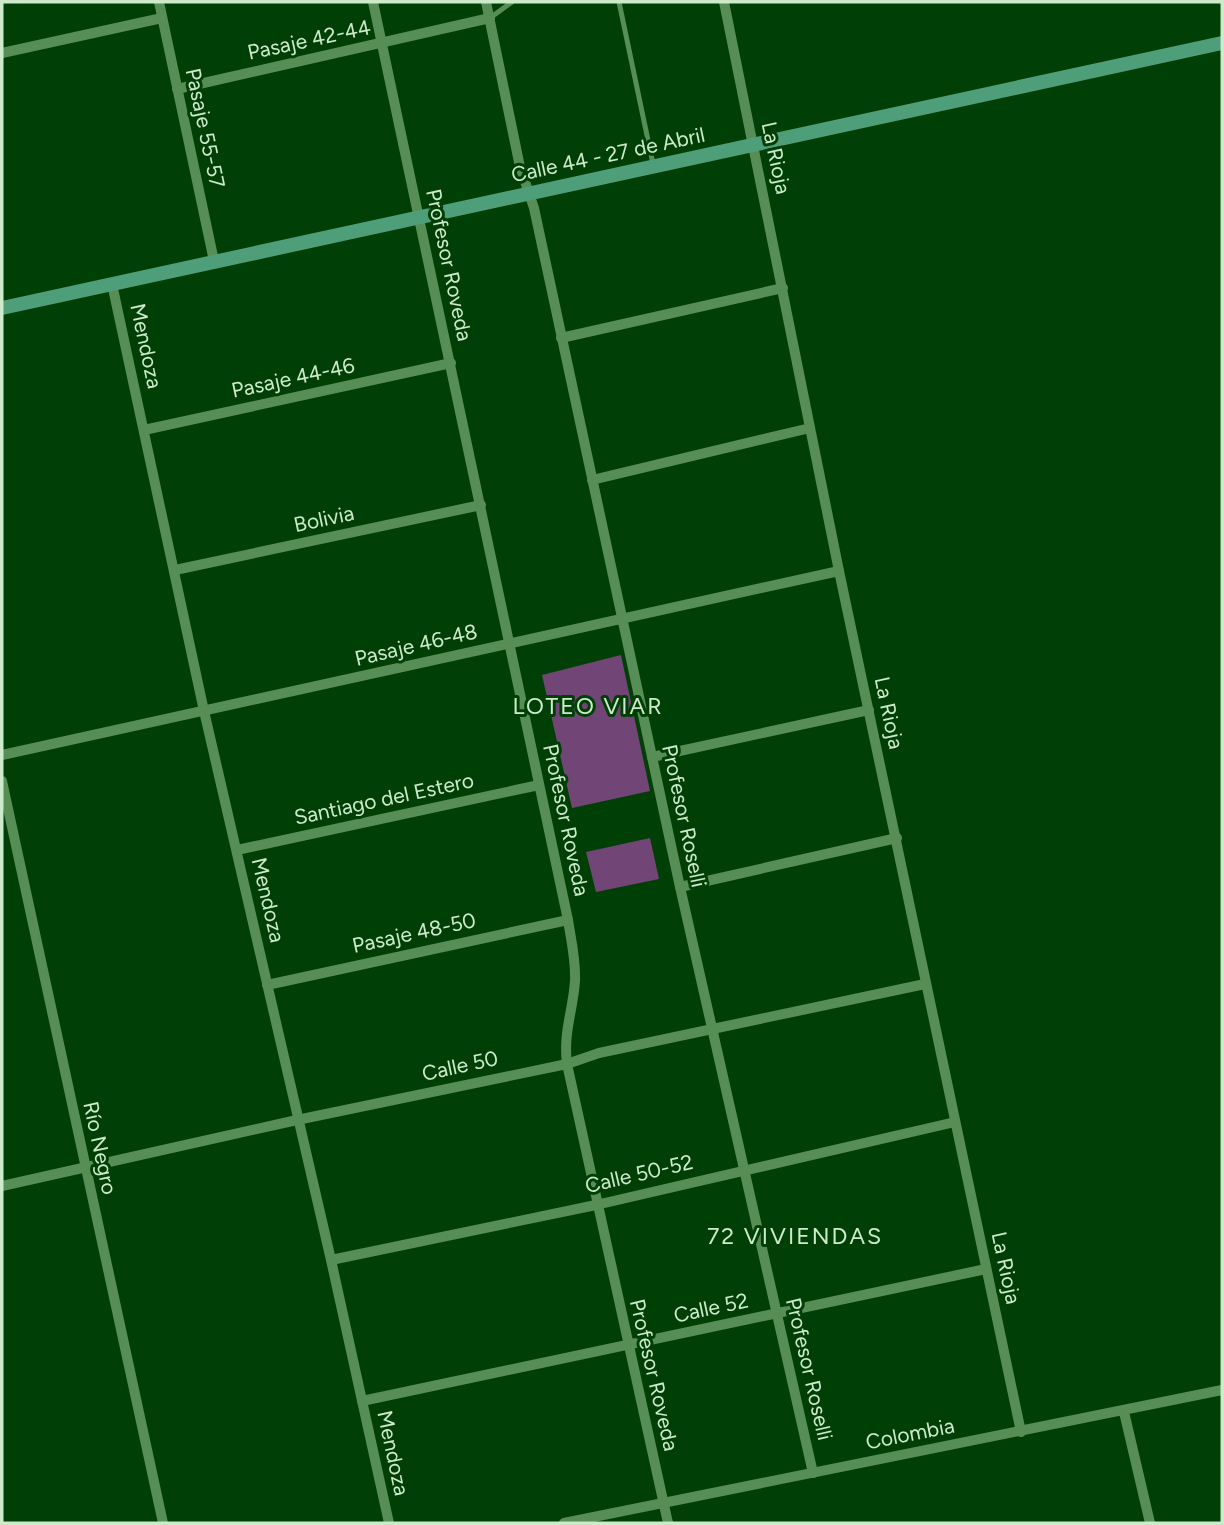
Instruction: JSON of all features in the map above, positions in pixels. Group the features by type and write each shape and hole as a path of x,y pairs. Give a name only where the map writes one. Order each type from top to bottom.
{"street":[{"name":"Pasaje 55-57","path":"159,2 214,261"},
{"name":"Profesor Roveda","path":"373,2 568,920 575,958 575,982 565,1034 567,1064 668,1523"},
{"name":"Profesor Roselli","path":"486,2 520,167 529,193 680,887 813,1473"},
{"name":"La Rioja","path":"724,2 839,571 1021,1432"},
{"path":"2,53 162,18"},
{"name":"Pasaje 42-44","path":"177,89 490,18"},
{"name":"Calle 44 - 27 de Abril","path":"2,308 1222,43"},
{"name":"Mendoza","path":"112,284 204,712 389,1523"},
{"path":"561,338 783,288"},
{"name":"Pasaje 44-46","path":"144,430 451,363"},
{"path":"592,480 810,428"},
{"name":"Bolivia","path":"175,570 481,505"},
{"name":"Pasaje 46-48","path":"2,755 839,571"},
{"path":"652,757 869,710"},
{"name":"Río Negro","path":"2,781 163,1523"},
{"name":"Santiago del Estero","path":"237,850 539,785"},
{"path":"680,887 897,838"},
{"name":"Pasaje 48-50","path":"267,985 568,920"},
{"name":"Calle 50","path":"2,1186 297,1120 567,1064 599,1053 712,1028 925,984"},
{"name":"Calle 50-52","path":"331,1260 596,1205 955,1122"},
{"name":"Calle 52","path":"362,1401 986,1269"},
{"name":"Colombia","path":"564,1523 1124,1412 1222,1390"},
{"path":"1124,1412 1150,1523"}],"lane":[{"path":"490,18 512,2"},
{"path":"619,2 654,167"}],"shaded area":[{"path":"621,655 650,791 572,808 542,675"},
{"path":"650,838 659,879 596,892 586,852"}],"district":[{"name":"LOTEO VIAR","path":"588,706"},
{"name":"72 VIVIENDAS","path":"795,1236"}]}
